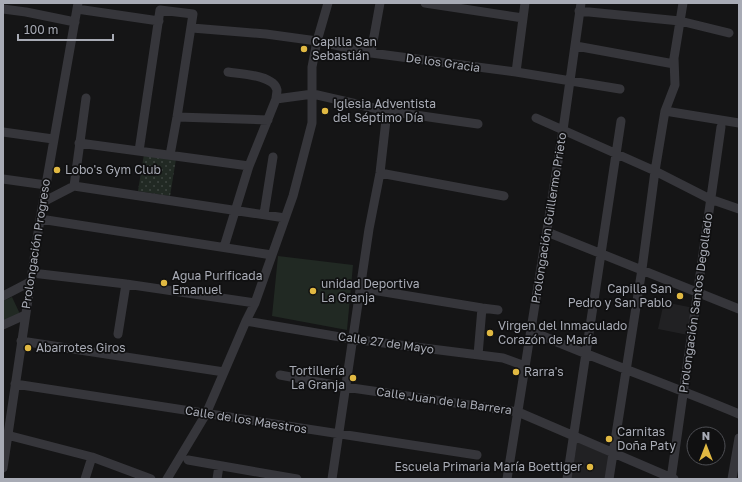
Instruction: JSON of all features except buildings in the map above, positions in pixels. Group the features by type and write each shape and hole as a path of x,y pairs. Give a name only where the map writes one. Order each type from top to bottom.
{"street":[{"path":"167,479 206,414 255,303 293,196 312,123 312,67 317,40 328,3"},
{"path":"371,53 380,3"},
{"path":"425,3 523,18"},
{"path":"516,72 525,3"},
{"path":"609,479 627,370 665,111 675,85 674,64 683,3"},
{"path":"77,6 158,21"},
{"name":"Prolongación Progreso","path":"3,468 5,440 40,219 77,6"},
{"path":"580,7 680,21 729,33"},
{"name":"Prolongación Guillermo Prieto","path":"506,479 563,130 576,46 580,7"},
{"path":"3,9 27,8 75,22"},
{"path":"139,151 160,10 193,14 192,28 170,154"},
{"name":"De los Gracia","path":"192,28 317,40 371,53 516,72 620,89"},
{"path":"576,46 674,64"},
{"path":"224,247 249,166 276,99 277,91 275,85 268,80 254,75 228,72"},
{"path":"276,99 313,94 387,111 478,124"},
{"path":"74,186 86,98"},
{"path":"332,479 369,229 380,173 387,111"},
{"path":"665,111 739,123"},
{"path":"177,117 268,120"},
{"path":"536,118 655,171 710,199 739,209"},
{"path":"567,479 621,121"},
{"name":"Prolongación Santos Degollado","path":"672,479 721,127"},
{"path":"3,132 53,139"},
{"path":"79,143 170,154 249,166"},
{"path":"264,214 273,158"},
{"path":"380,173 504,196"},
{"path":"3,179 46,185"},
{"path":"43,202 74,186 285,218"},
{"path":"40,219 272,254"},
{"path":"547,232 739,309"},
{"path":"32,273 126,284 255,303"},
{"path":"3,296 30,282"},
{"path":"118,334 126,284"},
{"path":"360,288 498,310"},
{"path":"478,355 482,308"},
{"path":"3,325 25,314"},
{"name":"Calle 27 de Mayo","path":"246,321 352,339 503,358 525,366"},
{"path":"531,331 586,355 684,391 739,414"},
{"path":"21,341 224,372"},
{"name":"Calle Juan de la Barrera","path":"280,375 345,387 518,412 672,479"},
{"name":"Calle de los Maestros","path":"14,384 477,455"},
{"path":"732,479 739,438"},
{"path":"5,440 92,457 151,479"},
{"path":"85,479 92,457"},
{"path":"188,460 276,477 297,479"},
{"path":"218,479 219,466"}],"shaded area":[{"path":"144,154 176,159 170,196 138,191"},
{"name":"unidad Deportiva La Granja","path":"278,256 353,265 347,330 272,316"},
{"path":"12,297 20,314 3,322 3,301"},
{"path":"664,302 694,308 688,335 658,329"},
{"name":"Escuela Primaria María Boettiger","path":"577,442 610,456 606,479 571,479"}],"place":[{"name":"Capilla San Sebastián","path":"304,49"},
{"name":"Iglesia Adventista del Séptimo Día","path":"325,111"},
{"name":"Lobo's Gym Club","path":"57,170"},
{"name":"Agua Purificada Emanuel","path":"164,283"},
{"name":"unidad Deportiva La Granja","path":"313,291"},
{"name":"Capilla San Pedro y San Pablo","path":"680,296"},
{"name":"Virgen del Inmaculado Corazón de María","path":"490,333"},
{"name":"Abarrotes Giros","path":"28,348"},
{"name":"Rarra's","path":"516,372"},
{"name":"Tortillería La Granja","path":"353,378"},
{"name":"Carnitas Doña Paty","path":"609,439"},
{"name":"Escuela Primaria María Boettiger","path":"590,467"}]}
